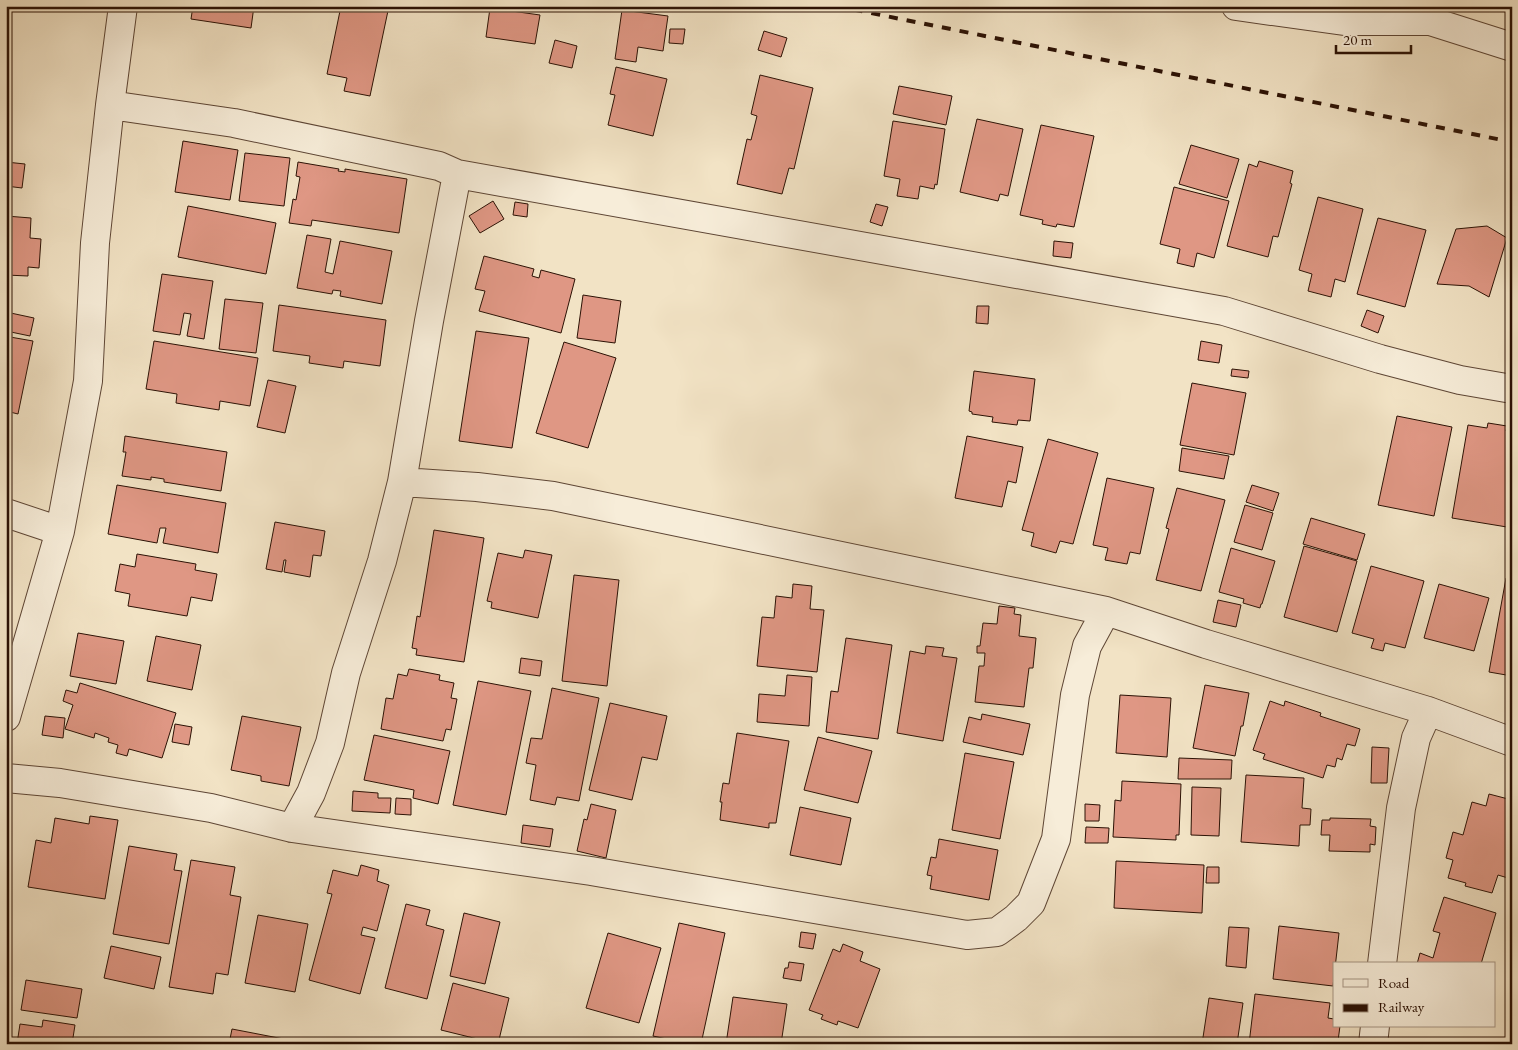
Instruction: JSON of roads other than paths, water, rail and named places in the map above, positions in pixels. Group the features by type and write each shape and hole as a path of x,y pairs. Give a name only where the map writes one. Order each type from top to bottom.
{"street":[{"path":"6,717 60,531 88,381 92,319 92,271 123,6"},
{"path":"1236,6 1344,21 1430,22 1512,47"},
{"path":"110,105 234,123 439,166 457,174 1224,311 1380,359 1460,380 1512,389"},
{"path":"292,828 311,793 330,743 346,673 382,561 402,482 429,321 457,174"},
{"path":"402,482 477,487 553,496 1106,611 1206,644 1428,710 1512,742"},
{"path":"6,513 60,531"},
{"path":"6,778 60,783 211,808 292,828 592,871 967,936 996,932 1016,918 1031,902 1056,839 1075,695 1087,646 1106,611"},
{"path":"1382,962 1401,808 1416,738 1428,710"},
{"path":"1373,1044 1375,1028"}],"railway":[{"path":"836,6 1512,142"}]}
